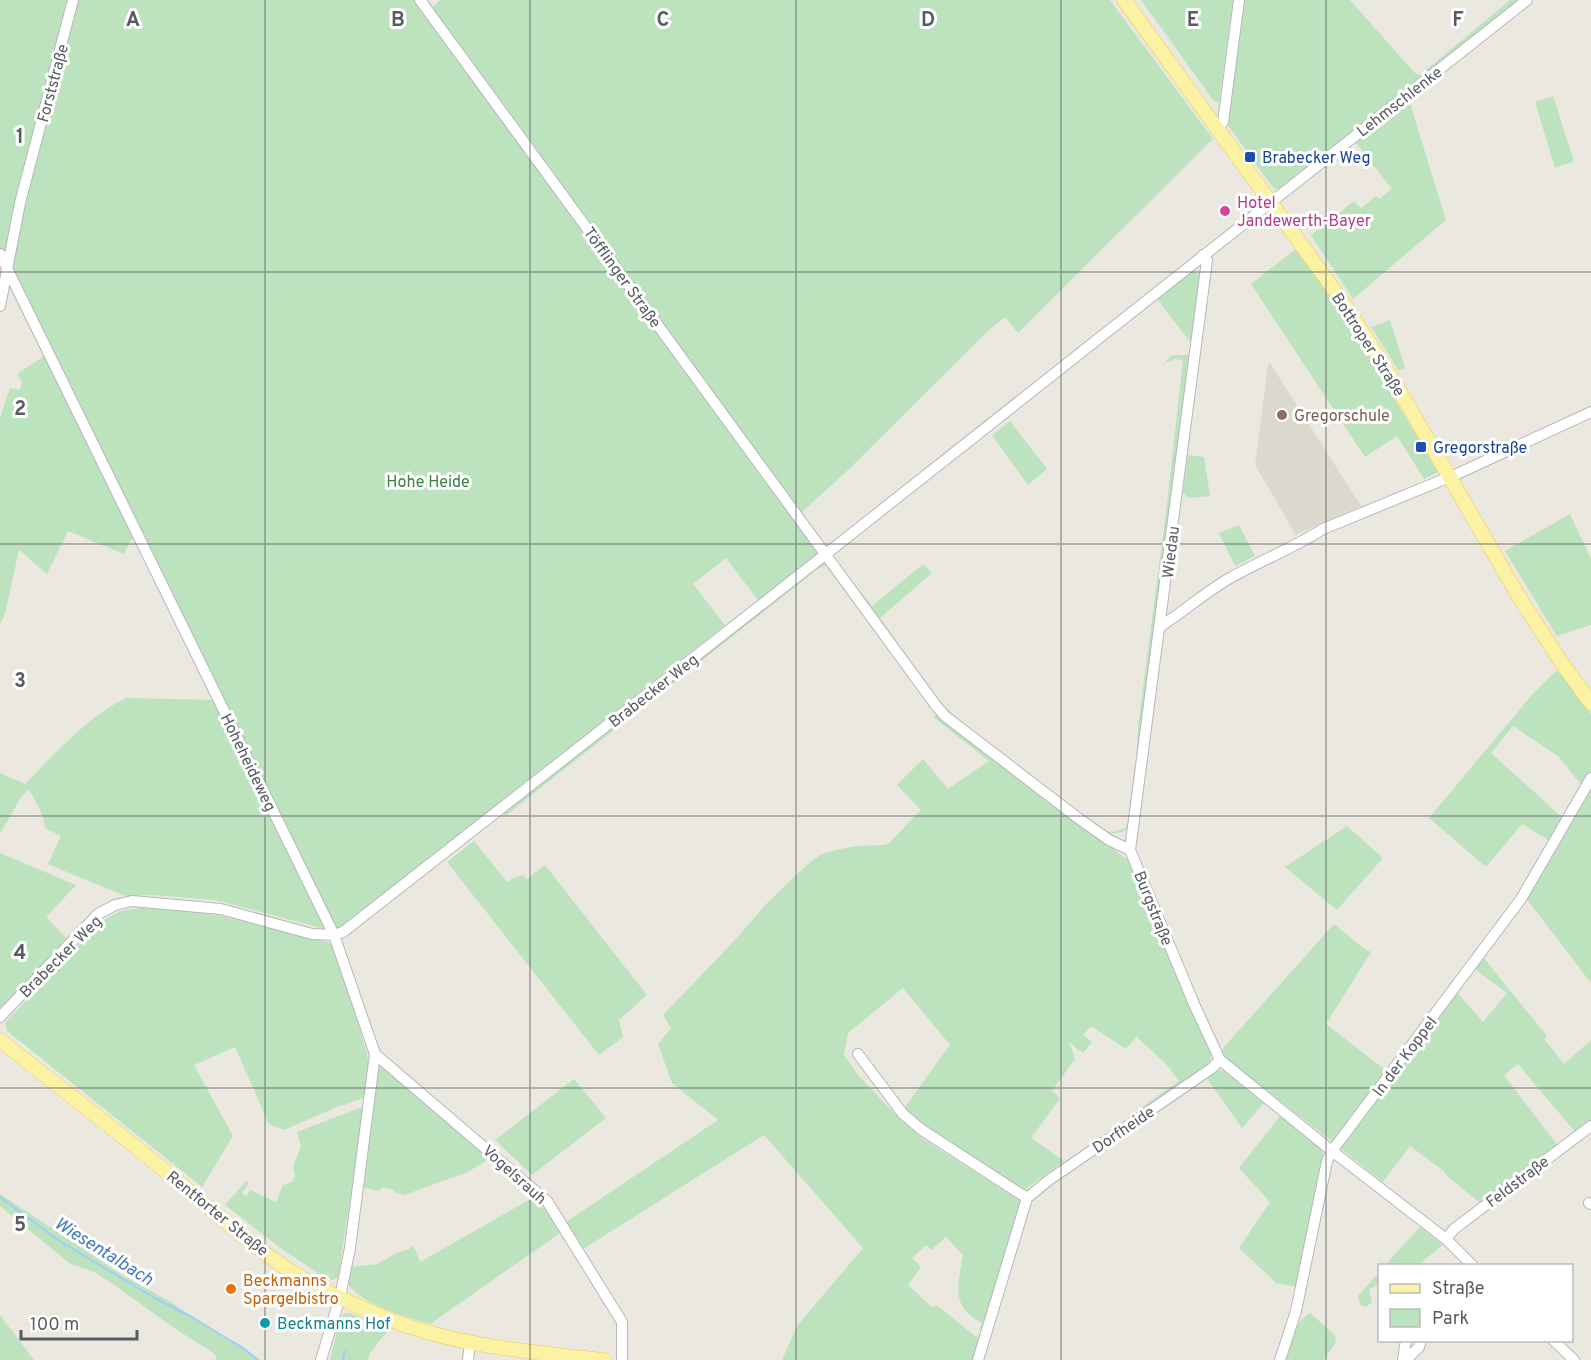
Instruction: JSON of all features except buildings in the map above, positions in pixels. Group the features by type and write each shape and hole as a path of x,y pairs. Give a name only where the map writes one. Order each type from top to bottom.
{"main road":[{"name":"Bottroper Straße","path":"1124,0 1345,305 1391,376 1518,595 1561,662 1591,703"},
{"name":"Rentforter Straße","path":"0,1040 292,1272 340,1297 406,1325 470,1342 604,1360"}],"street":[{"name":"Forststraße","path":"0,306 20,203 74,0"},
{"name":"Töfflinger Straße","path":"420,0 826,554"},
{"path":"1218,129 1223,122 1239,0"},
{"name":"Lehmschlenke","path":"1271,201 1527,0"},
{"name":"Brabecker Weg","path":"0,1017 98,915 115,906 132,901 221,909 312,934 334,935 343,932 826,554 1271,201"},
{"name":"Hoheheideweg","path":"0,255 334,935 375,1054 356,1210 340,1297 321,1360"},
{"name":"Wiedau","path":"1130,850 1207,260 1203,255"},
{"path":"1161,626 1227,580 1323,529 1450,476 1591,412"},
{"name":"Burgstraße","path":"826,554 945,716 1078,818 1109,840 1130,850 1220,1060 1446,1239 1471,1264"},
{"name":"In der Koppel","path":"1280,1360 1296,1311 1327,1161 1332,1151 1521,899 1591,778"},
{"name":"Vogelsrauh","path":"375,1054 547,1201 622,1322 622,1360"},
{"path":"858,1054 903,1114 922,1130 1027,1198 978,1360"},
{"name":"Dorfheide","path":"1027,1198 1049,1180 1212,1068 1220,1060"},
{"name":"Feldstraße","path":"1446,1239 1454,1229 1591,1126"},
{"path":"468,1360 470,1342"},
{"path":"1405,1360 1406,1342"},
{"path":"1405,1360 1419,1347 1421,1342"},
{"path":"1554,1342 1574,1360"}],"shaded area":[{"name":"Gregorschule","path":"1270,363 1361,506 1296,535 1255,465"}],"green space":[{"name":"Hohe Heide","path":"0,0 428,0 433,7 440,0 1110,0 1213,139 1018,333 1005,317 988,331 848,470 801,513 730,429 818,554 758,600 726,558 693,584 725,625 337,930 0,255"},
{"path":"1141,0 1233,0 1219,103 1213,100"},
{"path":"1242,0 1350,0 1415,73 1420,75 1510,0 1523,0 1301,170 1280,190 1273,188 1227,124"},
{"path":"1553,96 1574,161 1555,168 1535,102"},
{"path":"1409,100 1446,220 1353,299 1311,235 1354,201 1361,208 1376,196 1379,199 1392,189 1356,143"},
{"path":"1297,248 1368,354 1438,472 1424,479 1397,436 1365,457 1251,284"},
{"path":"1192,271 1200,275 1191,343 1157,299"},
{"path":"1390,320 1405,368 1399,371 1371,327"},
{"path":"1172,355 1189,355 1130,826 1123,832 1108,834 948,715 850,584 853,582 872,606 923,564 932,573 880,618 942,704 968,728 1084,816 1107,831 1113,832 1125,828 1128,822 1183,360 1175,359 1163,364"},
{"path":"44,356 135,533 124,554 68,531 47,574 19,550 5,614 0,624 0,418 10,388 20,390 22,382 17,374"},
{"path":"1010,421 1047,469 1028,485 992,435"},
{"path":"1188,455 1204,457 1210,496 1189,498 1183,493"},
{"path":"1570,514 1591,559 1591,625 1557,636 1505,551"},
{"path":"1239,525 1255,556 1235,566 1219,533"},
{"path":"820,563 828,565 930,704 928,709 928,704 826,566 819,568 505,816 503,812"},
{"path":"1556,671 1591,714 1591,772 1582,786 1559,757 1513,726 1491,753 1564,819 1551,842 1522,824 1486,867 1429,818 1531,696"},
{"path":"126,698 215,700 324,926 321,928 215,900 152,895 125,896 48,864 61,836 45,828 43,816 29,789 21,797 0,834 0,773 25,784 86,725 112,705"},
{"path":"938,714 1129,861 1211,1051 1210,1063 1145,1109 1142,1107 1179,1081 1166,1064 1137,1037 1142,1030 1126,1049 1091,1026 1083,1035 1092,1042 1083,1053 1067,1041 1075,1059 1052,1091 1060,1098 1031,1138 1064,1161 1024,1190 931,1133 907,1111 905,1107 950,1045 903,988 848,1033 844,1055 859,1076 894,1113 923,1139 1021,1201 982,1329 979,1330 982,1323 965,1310 961,1302 958,1285 963,1255 946,1237 931,1250 926,1245 912,1258 921,1267 908,1285 932,1307 938,1306 976,1337 979,1334 975,1360 782,1360 797,1326 863,1248 764,1135 583,1249 566,1222 718,1120 672,1083 658,1044 671,1028 663,1015 736,939 765,905 810,862 822,854 836,850 889,843 921,810 897,785 923,759 948,789 989,761 933,717"},
{"path":"1591,785 1591,983 1526,898"},
{"path":"1347,826 1383,858 1337,910 1285,867"},
{"path":"474,841 507,882 523,875 527,879 545,865 647,995 619,1020 623,1037 599,1055 447,862"},
{"path":"0,853 76,885 46,917 68,940 0,1012"},
{"path":"147,907 218,915 330,943 336,949 367,1053 369,1070 364,1098 284,1130 269,1124 235,1047 194,1065 233,1136 202,1187 7,1031 5,1023 100,922 120,911"},
{"path":"1334,924 1371,952 1326,1024 1388,1072 1333,1142 1227,1060 1223,1053 1224,1047"},
{"path":"1482,956 1547,1036 1544,1039 1564,1064 1591,1040 1591,1121 1576,1133 1518,1064 1504,1075 1558,1146 1480,1203 1444,1171 1410,1146 1383,1182 1340,1148 1456,991 1483,1022 1507,993 1473,968"},
{"path":"381,1066 492,1157 468,1172 404,1195 382,1187 379,1191 364,1188 378,1069"},
{"path":"1215,1070 1224,1071 1264,1103 1242,1128 1206,1077"},
{"path":"574,1079 606,1118 532,1175 495,1140"},
{"path":"359,1108 365,1108 338,1277 333,1280 324,1277 279,1247 225,1205 246,1181 249,1183 242,1193 246,1196 250,1190 276,1202 283,1185 292,1182 295,1176 293,1166 301,1147 297,1132"},
{"path":"1280,1116 1320,1147 1323,1153 1298,1287 1276,1283 1239,1248 1270,1202 1239,1168"},
{"path":"0,1194 124,1276 169,1301 261,1360 217,1360 215,1354 107,1280 94,1272 69,1263 0,1206"},
{"path":"536,1196 560,1233 430,1324 373,1304 354,1291 347,1283 350,1267 377,1264 413,1245 420,1262"},
{"path":"1420,1227 1443,1245 1419,1264 1386,1264"},
{"path":"1378,1273 1378,1285 1369,1289 1372,1302 1366,1307 1360,1305 1358,1296"},
{"path":"350,1313 390,1328 370,1353 368,1360 330,1360 340,1318"},
{"path":"1310,1313 1335,1335 1336,1342 1324,1360 1283,1360 1296,1328"},
{"path":"0,1315 34,1360 0,1360"}],"waterway":[{"name":"Wiesentalbach","path":"0,1197 58,1240 153,1297 193,1318 243,1348 258,1360"},
{"name":"Wiesentalbach","path":"343,1360 345,1351"}],"place":[{"name":"Brabecker Weg","path":"1250,157"},
{"name":"Hotel Jandewerth-Bayer","path":"1225,211"},
{"name":"Gregorschule","path":"1282,415"},
{"name":"Gregorstraße","path":"1421,447"},
{"name":"Beckmanns Spargelbistro","path":"231,1289"},
{"name":"Beckmanns Hof","path":"265,1323"}]}
